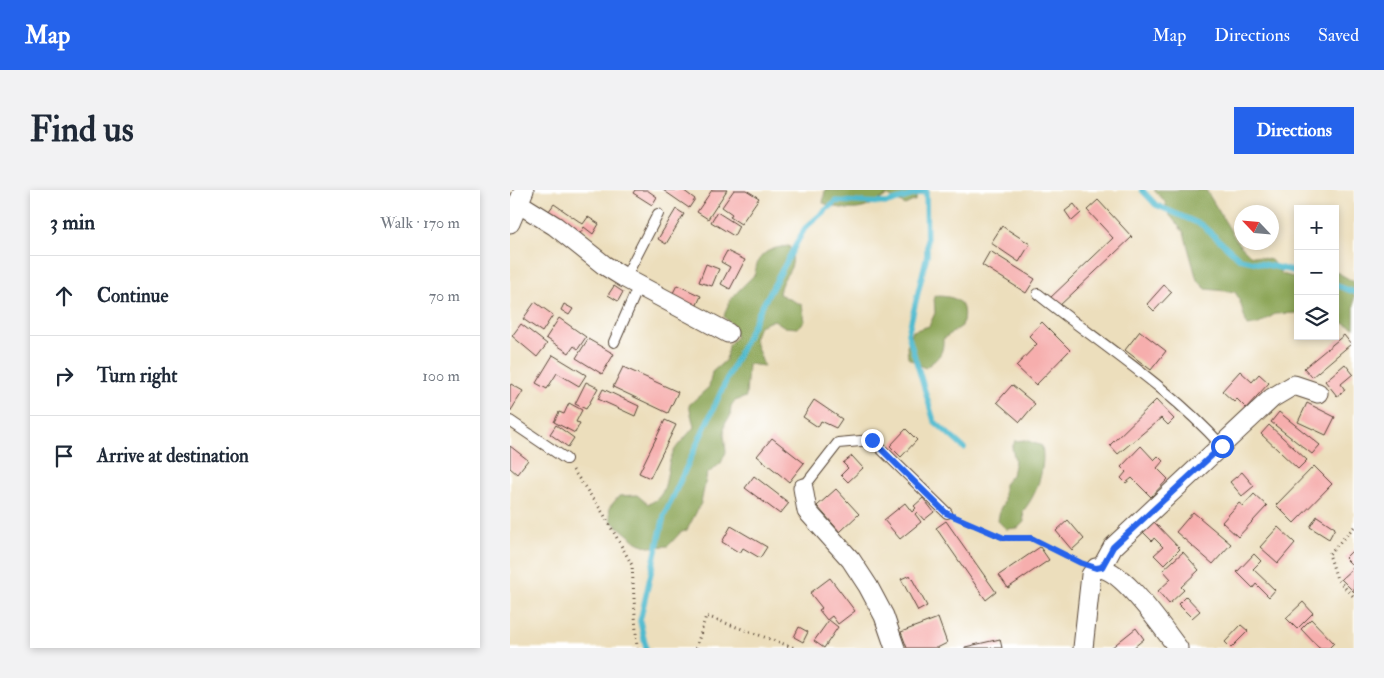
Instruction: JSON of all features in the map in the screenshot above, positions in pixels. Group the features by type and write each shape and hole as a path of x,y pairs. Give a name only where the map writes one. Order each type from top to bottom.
{"street":[{"path":"510,223 521,197 555,226 632,282 728,333"},
{"path":"1083,648 1091,574 1099,567 1113,547 1272,398 1294,385 1318,393"},
{"path":"803,488 807,511 851,560 868,586 884,616 895,648"},
{"path":"1099,567 1116,574 1136,594 1178,648"}],"lane":[{"path":"614,342 632,282 658,214"},
{"path":"1038,294 1156,385 1202,424 1222,446"},
{"path":"510,421 566,459"},
{"path":"803,488 838,443 872,440 946,513"}],"path":[{"path":"566,459 603,513 632,565 637,648"},
{"path":"946,513 1004,538 1031,538 1081,563 1099,567"},
{"path":"1354,527 1329,554 1337,579 1354,597"},
{"path":"696,648 706,616 795,648"}],"green space":[{"path":"825,190 917,190 916,200 905,205 887,195 863,208 849,209 823,203"},
{"path":"1154,190 1206,190 1234,236 1234,250 1245,250 1250,255 1271,260 1282,274 1294,276 1294,313 1275,314 1259,324 1248,326 1240,300 1235,292 1206,289 1197,280 1184,233 1169,214 1165,202"},
{"path":"789,246 792,254 791,266 783,280 779,294 802,305 805,321 798,328 785,327 774,320 759,326 754,339 764,366 748,364 746,397 735,401 731,406 730,417 725,423 726,452 721,463 707,474 701,503 687,530 680,533 668,546 648,547 637,542 611,521 609,508 619,496 637,495 648,504 660,495 666,483 674,451 694,427 689,405 709,387 712,372 726,360 728,346 736,337 733,326 724,317 729,304 755,274 761,256 770,250"},
{"path":"1339,273 1354,282 1354,328 1339,321"},
{"path":"934,296 949,297 959,302 963,311 962,326 943,339 941,353 925,368 908,358 907,346 913,331 929,326 935,313"},
{"path":"1025,440 1042,446 1043,463 1036,489 1023,511 1024,522 1018,528 1006,529 998,521 1000,509 1004,502 1004,484 1012,475 1015,460 1012,448 1015,441"}],"building":[{"path":"635,190 647,190 657,197 652,205 633,193"},
{"path":"663,190 683,190 695,199 689,208"},
{"path":"712,190 727,190 708,219 697,212"},
{"path":"734,190 746,190 759,198 741,224 730,217 732,214 722,207"},
{"path":"1098,200 1132,237 1057,308 1049,299 1113,238 1087,210"},
{"path":"554,204 583,224 588,217 599,224 593,234 584,227 578,237 546,215"},
{"path":"1074,204 1081,213 1072,221 1065,211"},
{"path":"676,209 684,214 666,244 658,239"},
{"path":"717,212 739,226 734,236 711,222"},
{"path":"1002,226 1030,244 1019,262 991,243"},
{"path":"727,251 745,260 730,289 721,284 730,267 721,262"},
{"path":"990,251 1035,279 1026,293 982,265"},
{"path":"706,264 719,269 712,286 699,282"},
{"path":"677,285 701,296 695,309 671,297"},
{"path":"1164,285 1172,292 1154,311 1147,304"},
{"path":"614,286 623,292 618,301 608,295"},
{"path":"535,302 553,315 542,332 523,319"},
{"path":"564,304 573,309 569,315 561,310"},
{"path":"559,318 586,337 578,349 574,346 569,353 546,338"},
{"path":"1042,322 1070,350 1036,385 1016,366 1037,344 1029,336"},
{"path":"521,324 547,344 537,357 512,336"},
{"path":"1140,331 1166,351 1151,370 1125,350"},
{"path":"1344,335 1351,344 1312,377 1304,368"},
{"path":"588,339 614,354 602,374 576,358"},
{"path":"553,355 586,375 579,386 557,373 547,389 536,383"},
{"path":"1345,364 1353,374 1341,384 1345,390 1337,396 1325,381"},
{"path":"623,367 678,392 668,413 613,387"},
{"path":"1240,371 1252,382 1259,374 1269,383 1246,408 1237,399 1234,402 1222,391"},
{"path":"586,382 598,388 586,409 575,404"},
{"path":"511,384 523,391 510,412 510,386"},
{"path":"1012,385 1035,404 1020,422 997,402"},
{"path":"603,389 639,406 635,416 598,399"},
{"path":"814,400 842,419 836,428 821,421 818,427 803,417"},
{"path":"1156,400 1174,419 1168,425 1161,418 1118,454 1110,445"},
{"path":"569,403 582,410 576,422 580,423 575,433 554,422 559,412 564,414"},
{"path":"1307,403 1335,417 1326,435 1298,422"},
{"path":"1279,412 1320,445 1312,454 1271,422"},
{"path":"665,420 676,425 650,478 639,473"},
{"path":"556,425 574,438 568,447 550,434"},
{"path":"1269,425 1307,460 1298,469 1261,434"},
{"path":"906,429 917,440 901,457 890,446"},
{"path":"772,438 804,463 789,482 757,456"},
{"path":"510,446 528,460 517,474 510,468"},
{"path":"1141,446 1154,460 1158,456 1163,461 1157,468 1168,479 1151,497 1132,478 1126,483 1121,478 1126,472 1121,467"},
{"path":"852,456 863,468 848,482 841,475 848,468 843,463"},
{"path":"1314,466 1332,484 1294,523 1276,505"},
{"path":"1242,472 1254,486 1242,496 1230,482"},
{"path":"754,476 789,503 780,514 745,488"},
{"path":"836,489 859,514 840,532 817,506"},
{"path":"1254,494 1267,506 1238,537 1222,522 1239,503 1243,506"},
{"path":"923,498 934,512 924,520 917,512 915,514 921,522 900,539 884,520 905,503 912,512 916,508 914,506"},
{"path":"1193,512 1231,544 1213,564 1176,532"},
{"path":"1317,516 1335,528 1329,539 1310,527"},
{"path":"1068,520 1084,539 1072,550 1056,531"},
{"path":"946,521 996,592 986,600 936,528"},
{"path":"1154,522 1180,549 1164,565 1154,555 1163,547 1154,538 1152,541 1143,532"},
{"path":"731,526 767,547 760,558 743,548 740,553 722,542"},
{"path":"1278,527 1295,543 1278,563 1260,547"},
{"path":"1040,547 1049,560 1008,588 999,575"},
{"path":"1354,549 1354,567 1345,558"},
{"path":"1183,552 1199,570 1181,587 1184,590 1169,604 1158,591 1171,579 1163,570"},
{"path":"1254,554 1261,561 1253,569 1275,590 1269,597 1256,584 1253,588 1237,572"},
{"path":"1354,567 1354,592 1341,579"},
{"path":"910,575 927,606 918,611 901,579"},
{"path":"830,578 855,611 838,624 832,616 827,620 819,610 822,608 810,593"},
{"path":"1186,596 1200,611 1192,618 1178,604"},
{"path":"1303,602 1313,613 1297,629 1286,618"},
{"path":"938,618 947,643 937,648 907,648 901,632"},
{"path":"1311,619 1334,643 1329,648 1319,648 1301,629"},
{"path":"829,620 838,627 824,648 814,641"},
{"path":"1241,625 1248,631 1231,648 1225,642"},
{"path":"799,627 808,632 803,642 794,637"},
{"path":"1136,628 1144,639 1133,648 1111,648"},
{"path":"1000,639 1002,648 965,648 965,647"}],"waterway":[{"path":"926,190 927,255 908,334 934,421 964,448"},
{"path":"1142,190 1156,205 1202,225 1240,259 1294,271"},
{"path":"646,648 640,621 664,516 759,312 805,228 836,201 887,203 926,191"},
{"path":"1339,286 1354,292"}],"route":[{"path":"872,440 946,513 1004,538 1031,538 1081,563 1096,568 1102,567 1113,547 1222,446"}]}
